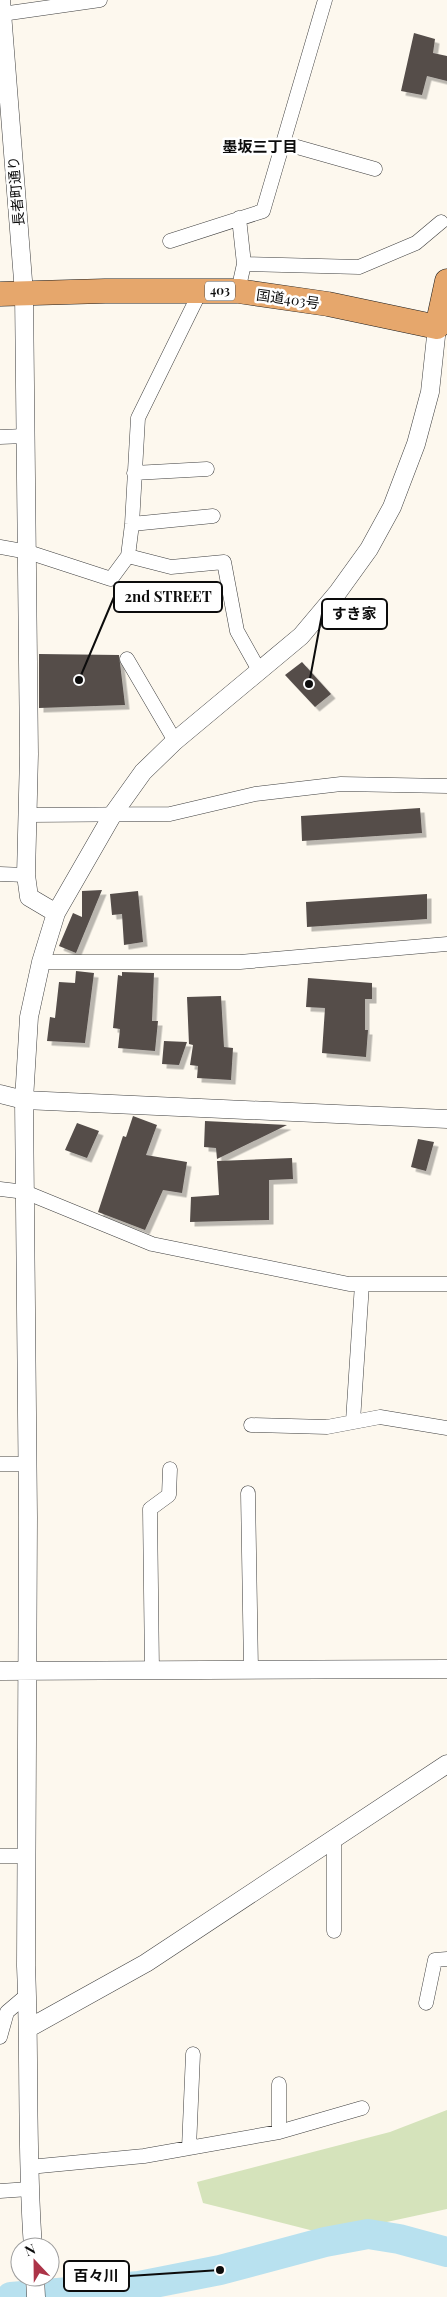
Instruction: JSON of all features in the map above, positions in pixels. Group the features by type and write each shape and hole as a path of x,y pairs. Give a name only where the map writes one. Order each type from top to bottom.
{"highway":[{"path":"442,328 447,281"},
{"name":"国道403号","path":"0,294 24,292 238,291 328,304 442,328"}],"street":[{"path":"1,7 100,0"},
{"path":"170,241 263,211 325,0"},
{"name":"長者町通り","path":"1,7 24,292 28,552 28,815 26,875 29,897 56,913"},
{"path":"283,143 375,169"},
{"path":"238,291 244,264 239,218"},
{"path":"244,264 359,267 416,243 441,222"},
{"path":"0,547 28,552 111,579 128,556 132,524 138,418 201,290"},
{"path":"32,2237 29,2193 26,1856 28,1464 24,1100 29,1016 41,962 56,913 113,814 142,772 301,636 338,592 369,549 392,507 404,480 430,392 442,328"},
{"path":"0,437 25,436"},
{"path":"134,473 207,468"},
{"path":"132,524 213,516"},
{"path":"128,556 171,567 224,562 237,631 260,672"},
{"path":"127,659 175,742"},
{"path":"28,815 170,814 255,794 341,784 447,786"},
{"path":"0,874 26,875"},
{"path":"41,962 240,962 447,944"},
{"path":"0,1094 24,1100 447,1119"},
{"path":"0,1189 25,1192 152,1244 349,1284 447,1284"},
{"path":"353,1421 362,1284"},
{"path":"251,1425 327,1427 380,1417 447,1428"},
{"path":"0,1464 28,1464"},
{"path":"152,1670 150,1508 169,1495 170,1469"},
{"path":"248,1493 251,1670"},
{"path":"0,1671 447,1669"},
{"path":"29,2028 146,1962 447,1764"},
{"path":"334,1838 334,1930"},
{"path":"0,1856 26,1856"},
{"path":"426,2003 435,1960 447,1959"},
{"path":"0,2037 7,2012 27,1994"},
{"path":"189,2148 192,2054"},
{"path":"279,2084 279,2132"},
{"path":"29,2167 144,2156 279,2132 362,2108"},
{"path":"0,2191 29,2193"}],"green space":[{"path":"447,2110 447,2209 382,2223 314,2231 203,2203 197,2182 390,2132"}],"building":[{"path":"414,33 435,39 433,53 447,56 447,81 427,76 422,95 401,91"},
{"path":"39,654 119,655 125,705 39,708"},
{"path":"302,662 331,694 315,707 285,675"},
{"path":"420,808 422,833 302,841 301,816"},
{"path":"102,890 76,953 59,946 73,913 82,917 82,891"},
{"path":"138,891 143,942 124,945 122,914 112,915 110,894"},
{"path":"427,894 427,919 307,927 306,902"},
{"path":"76,971 94,973 85,1043 47,1041 50,1017 55,1018 59,982 75,983"},
{"path":"122,972 154,973 152,1021 158,1021 155,1051 118,1048 120,1029 113,1028 118,975 122,976"},
{"path":"308,978 372,983 372,999 365,999 365,1030 368,1030 366,1057 322,1053 325,1008 306,1007"},
{"path":"221,996 224,1047 233,1048 231,1080 197,1078 198,1066 190,1065 193,1045 189,1044 187,997"},
{"path":"164,1041 187,1042 179,1065 162,1064"},
{"path":"133,1116 157,1125 146,1155 187,1162 182,1193 163,1190 145,1230 98,1212 123,1136 126,1137"},
{"path":"205,1121 287,1125 217,1159 216,1148 204,1147"},
{"path":"77,1123 99,1131 87,1158 65,1150"},
{"path":"418,1139 434,1142 426,1171 411,1167"},
{"path":"292,1158 293,1179 269,1180 269,1220 190,1222 191,1197 219,1195 217,1161"}],"waterway":[{"path":"11,2297 139,2286 220,2270 325,2242 368,2234 399,2239 447,2252"}],"place":[{"name":"2nd STREET","path":"79,680"},
{"name":"すき家","path":"309,684"},
{"name":"百々川","path":"220,2270"}],"district":[{"name":"墨坂三丁目","path":"260,147"}]}
